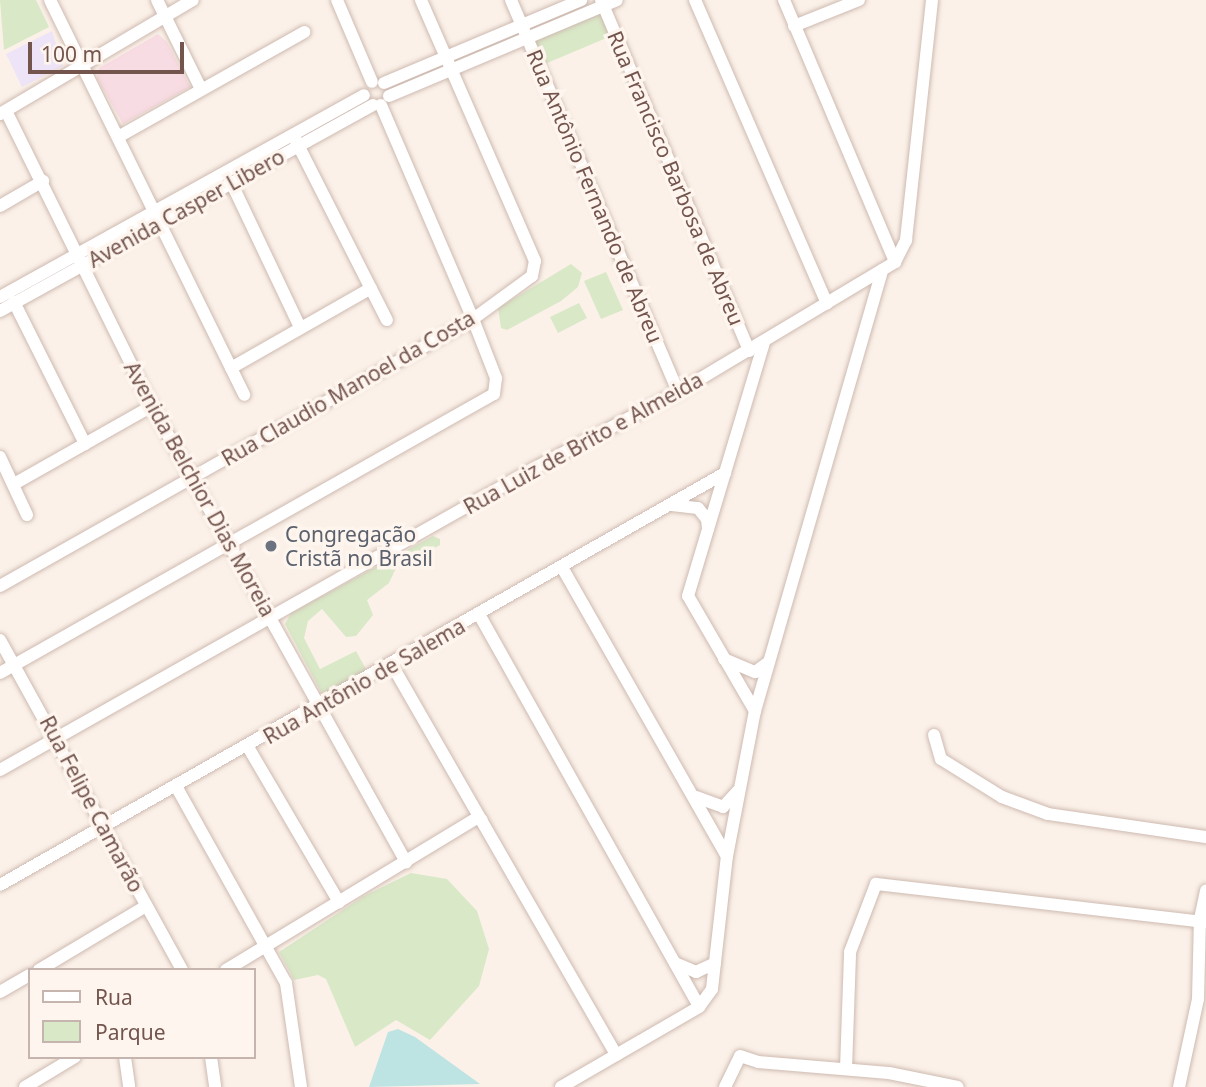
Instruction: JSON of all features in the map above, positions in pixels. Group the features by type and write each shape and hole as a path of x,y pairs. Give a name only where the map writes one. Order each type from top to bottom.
{"street":[{"path":"50,0 244,395"},
{"path":"157,0 201,89"},
{"path":"3,113 84,68 193,0"},
{"path":"0,673 487,401 495,394 496,378 473,318 377,100 378,83 337,0"},
{"path":"421,0 451,69"},
{"name":"Rua Antônio Fernando de Abreu","path":"511,0 678,393"},
{"name":"Avenida Casper Libero","path":"0,311 80,259 155,217 292,133 451,69 581,0"},
{"name":"Avenida Casper Libero","path":"378,83 446,55 617,0"},
{"path":"695,0 827,304"},
{"path":"784,0 895,262"},
{"path":"794,26 859,0"},
{"path":"895,262 906,240 932,0"},
{"name":"Rua Francisco Barbosa de Abreu","path":"602,3 749,351"},
{"path":"118,137 304,32"},
{"name":"Rua Claudio Manoel da Costa","path":"0,586 473,318 524,284 536,261 451,69"},
{"path":"377,100 378,83"},
{"name":"Avenida Casper Libero","path":"155,217 231,182 377,100"},
{"name":"Avenida Belchior Dias Moreia","path":"3,113 43,181 152,406 191,477 232,543 406,862"},
{"path":"292,133 387,320"},
{"path":"0,206 43,181"},
{"path":"231,182 300,327"},
{"name":"Avenida Casper Libero","path":"0,297 80,259"},
{"name":"Rua Luiz de Brito e Almeida","path":"0,771 533,469 678,393 895,262"},
{"path":"561,1087 699,1007 712,989 727,856 755,711 882,270"},
{"path":"231,368 371,288"},
{"path":"14,302 85,444"},
{"path":"755,711 688,596 764,343"},
{"path":"14,484 152,406"},
{"path":"0,457 27,515"},
{"name":"Rua Antônio de Salema","path":"0,885 102,825 177,788 564,569 725,473"},
{"path":"671,505 698,508 708,519 708,530"},
{"path":"564,569 727,856"},
{"path":"480,616 699,1007"},
{"name":"Rua Felipe Camarão","path":"0,640 57,737 181,968"},
{"path":"724,660 755,672 769,662"},
{"path":"392,664 616,1055"},
{"path":"934,735 941,759 1002,797 1048,814 1206,837"},
{"path":"248,747 339,901"},
{"path":"177,788 288,993 301,1087"},
{"path":"692,794 723,807 740,788"},
{"path":"229,968 288,935 477,818 482,820"},
{"path":"846,1069 850,952 876,884 1203,922"},
{"path":"1178,1087 1198,999 1206,891"},
{"path":"42,968 146,906"},
{"path":"674,962 696,972 715,963"},
{"path":"0,992 28,976"},
{"path":"725,1087 740,1056 758,1062 846,1069 958,1087"},
{"path":"25,1087 72,1059"},
{"path":"125,1059 129,1087"},
{"path":"211,1059 215,1087"}],"shaded area":[{"path":"52,31 63,66 22,87 6,54"},
{"path":"158,34 167,42 190,87 123,124 97,78 99,68"}],"green space":[{"path":"0,0 36,0 49,27 4,50"},
{"path":"603,6 616,34 540,66 528,37"},
{"path":"571,264 582,273 578,287 561,301 507,330 501,328 498,308"},
{"path":"606,272 623,310 601,319 584,281"},
{"path":"579,303 587,318 558,333 550,317"},
{"path":"433,536 440,539 440,545 395,570 389,583 367,600 373,615 356,636 346,637 322,609 308,621 304,638 320,669 356,651 367,671 322,694 285,624 291,613"},
{"path":"411,873 447,879 477,911 489,949 479,986 430,1040 396,1020 355,1047 326,979 318,975 294,980 279,952 364,896"}],"water":[{"path":"398,1029 415,1037 480,1084 369,1087 388,1032"}],"place":[{"name":"Congregação Cristã no Brasil","path":"271,546"}]}
